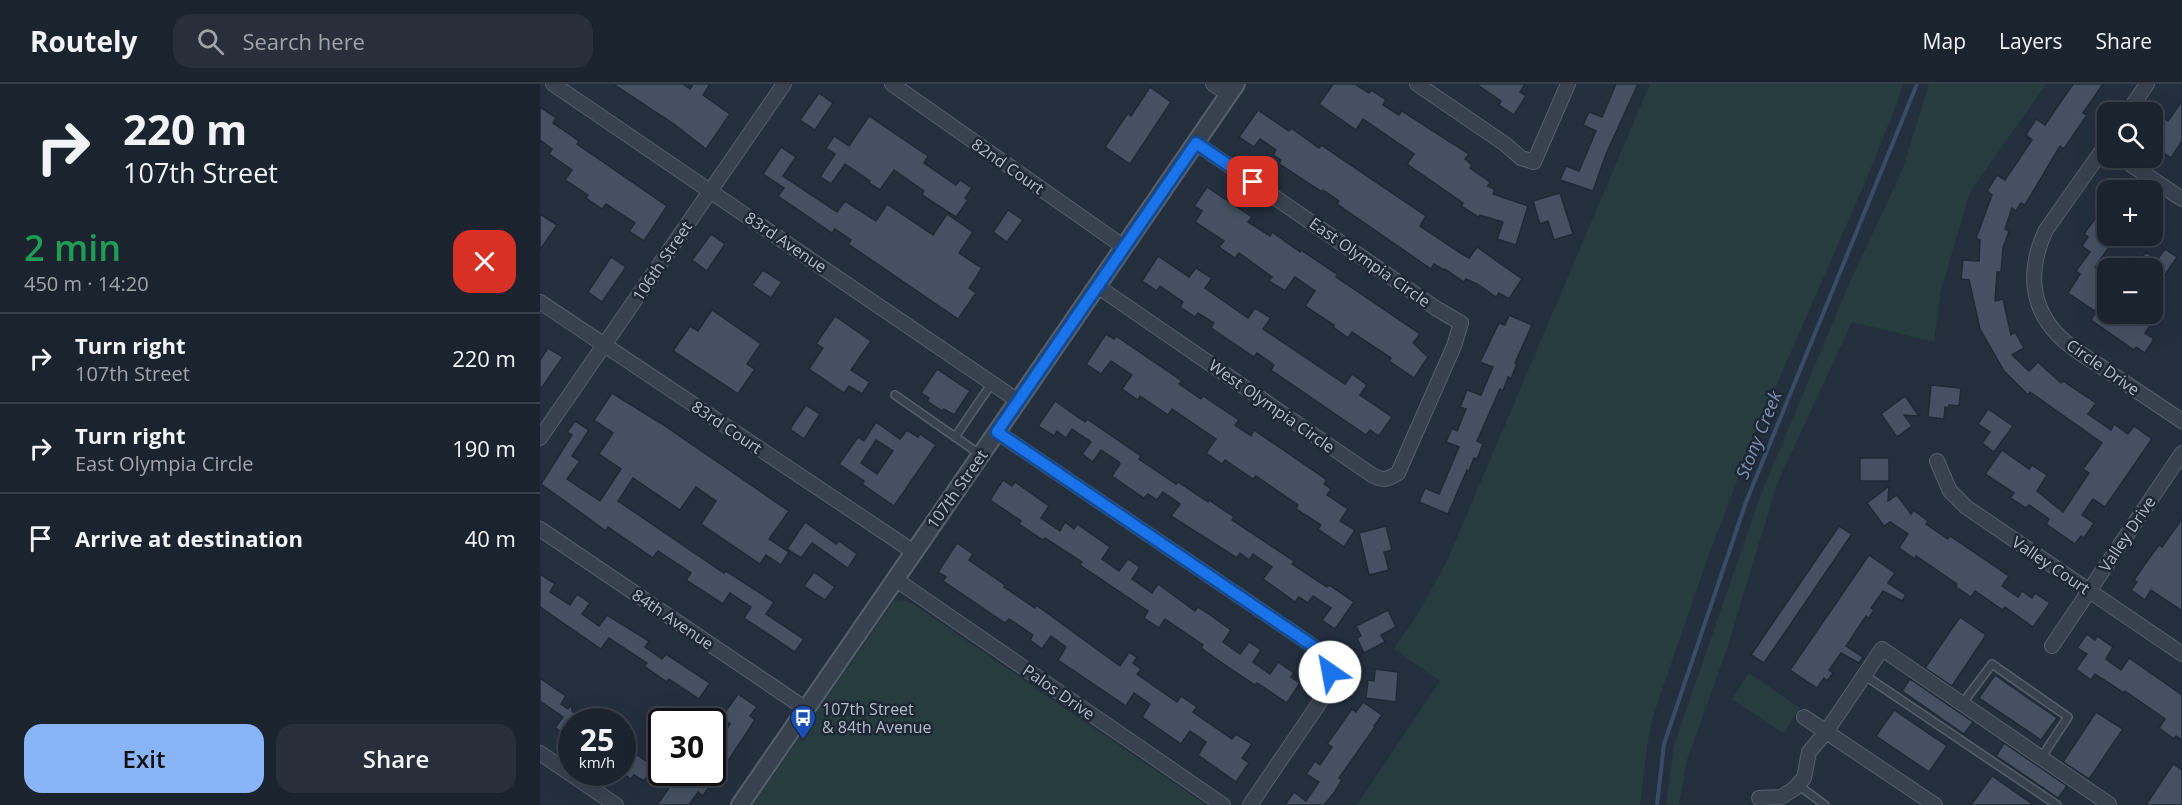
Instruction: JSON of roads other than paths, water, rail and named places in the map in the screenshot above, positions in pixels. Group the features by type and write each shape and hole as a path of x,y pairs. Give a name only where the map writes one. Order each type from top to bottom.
{"street":[{"name":"83rd Avenue","path":"553,84 1018,401"},
{"name":"106th Street","path":"540,438 784,84"},
{"name":"82nd Court","path":"892,84 1124,247"},
{"path":"1213,84 1232,89"},
{"path":"1417,84 1505,144 1521,158 1534,162 1566,88"},
{"path":"2135,102 2147,84"},
{"name":"107th Street","path":"740,805 1232,89"},
{"name":"East Olympia Circle","path":"1196,143 1437,309 1461,322 1454,346 1424,417"},
{"name":"Circle Drive","path":"2097,159 2041,241 2034,272 2036,299 2046,319 2060,338 2182,421"},
{"path":"2136,168 2182,199"},
{"name":"West Olympia Circle","path":"1097,286 1379,479 1388,480 1398,473 1424,417"},
{"name":"83rd Court","path":"540,302 914,552"},
{"path":"997,432 1316,648 1330,672 1326,693 1250,805"},
{"name":"Valley Drive","path":"2052,646 2182,453"},
{"name":"Valley Court","path":"1937,461 1950,491 1966,507 2182,654"},
{"name":"84th Avenue","path":"540,529 806,709"},
{"name":"Palos Drive","path":"895,579 1223,805"},
{"path":"1759,798 1781,797 1804,778 1809,752 1826,732 1882,649 2041,758 2111,801"},
{"path":"1804,717 1930,804"},
{"path":"541,757 616,805"}],"lane":[{"path":"955,437 992,383"},
{"path":"895,395 981,454"},
{"path":"1962,704 1992,664 2068,717 2041,758"},
{"path":"1864,675 2057,805"},
{"path":"1798,784 1825,805"}],"waterway":[{"name":"Stony Creek","path":"1657,805 1664,744 1746,502 1917,84"}],"place":[{"name":"107th Street & 84th Avenue","path":"803,741"}]}
